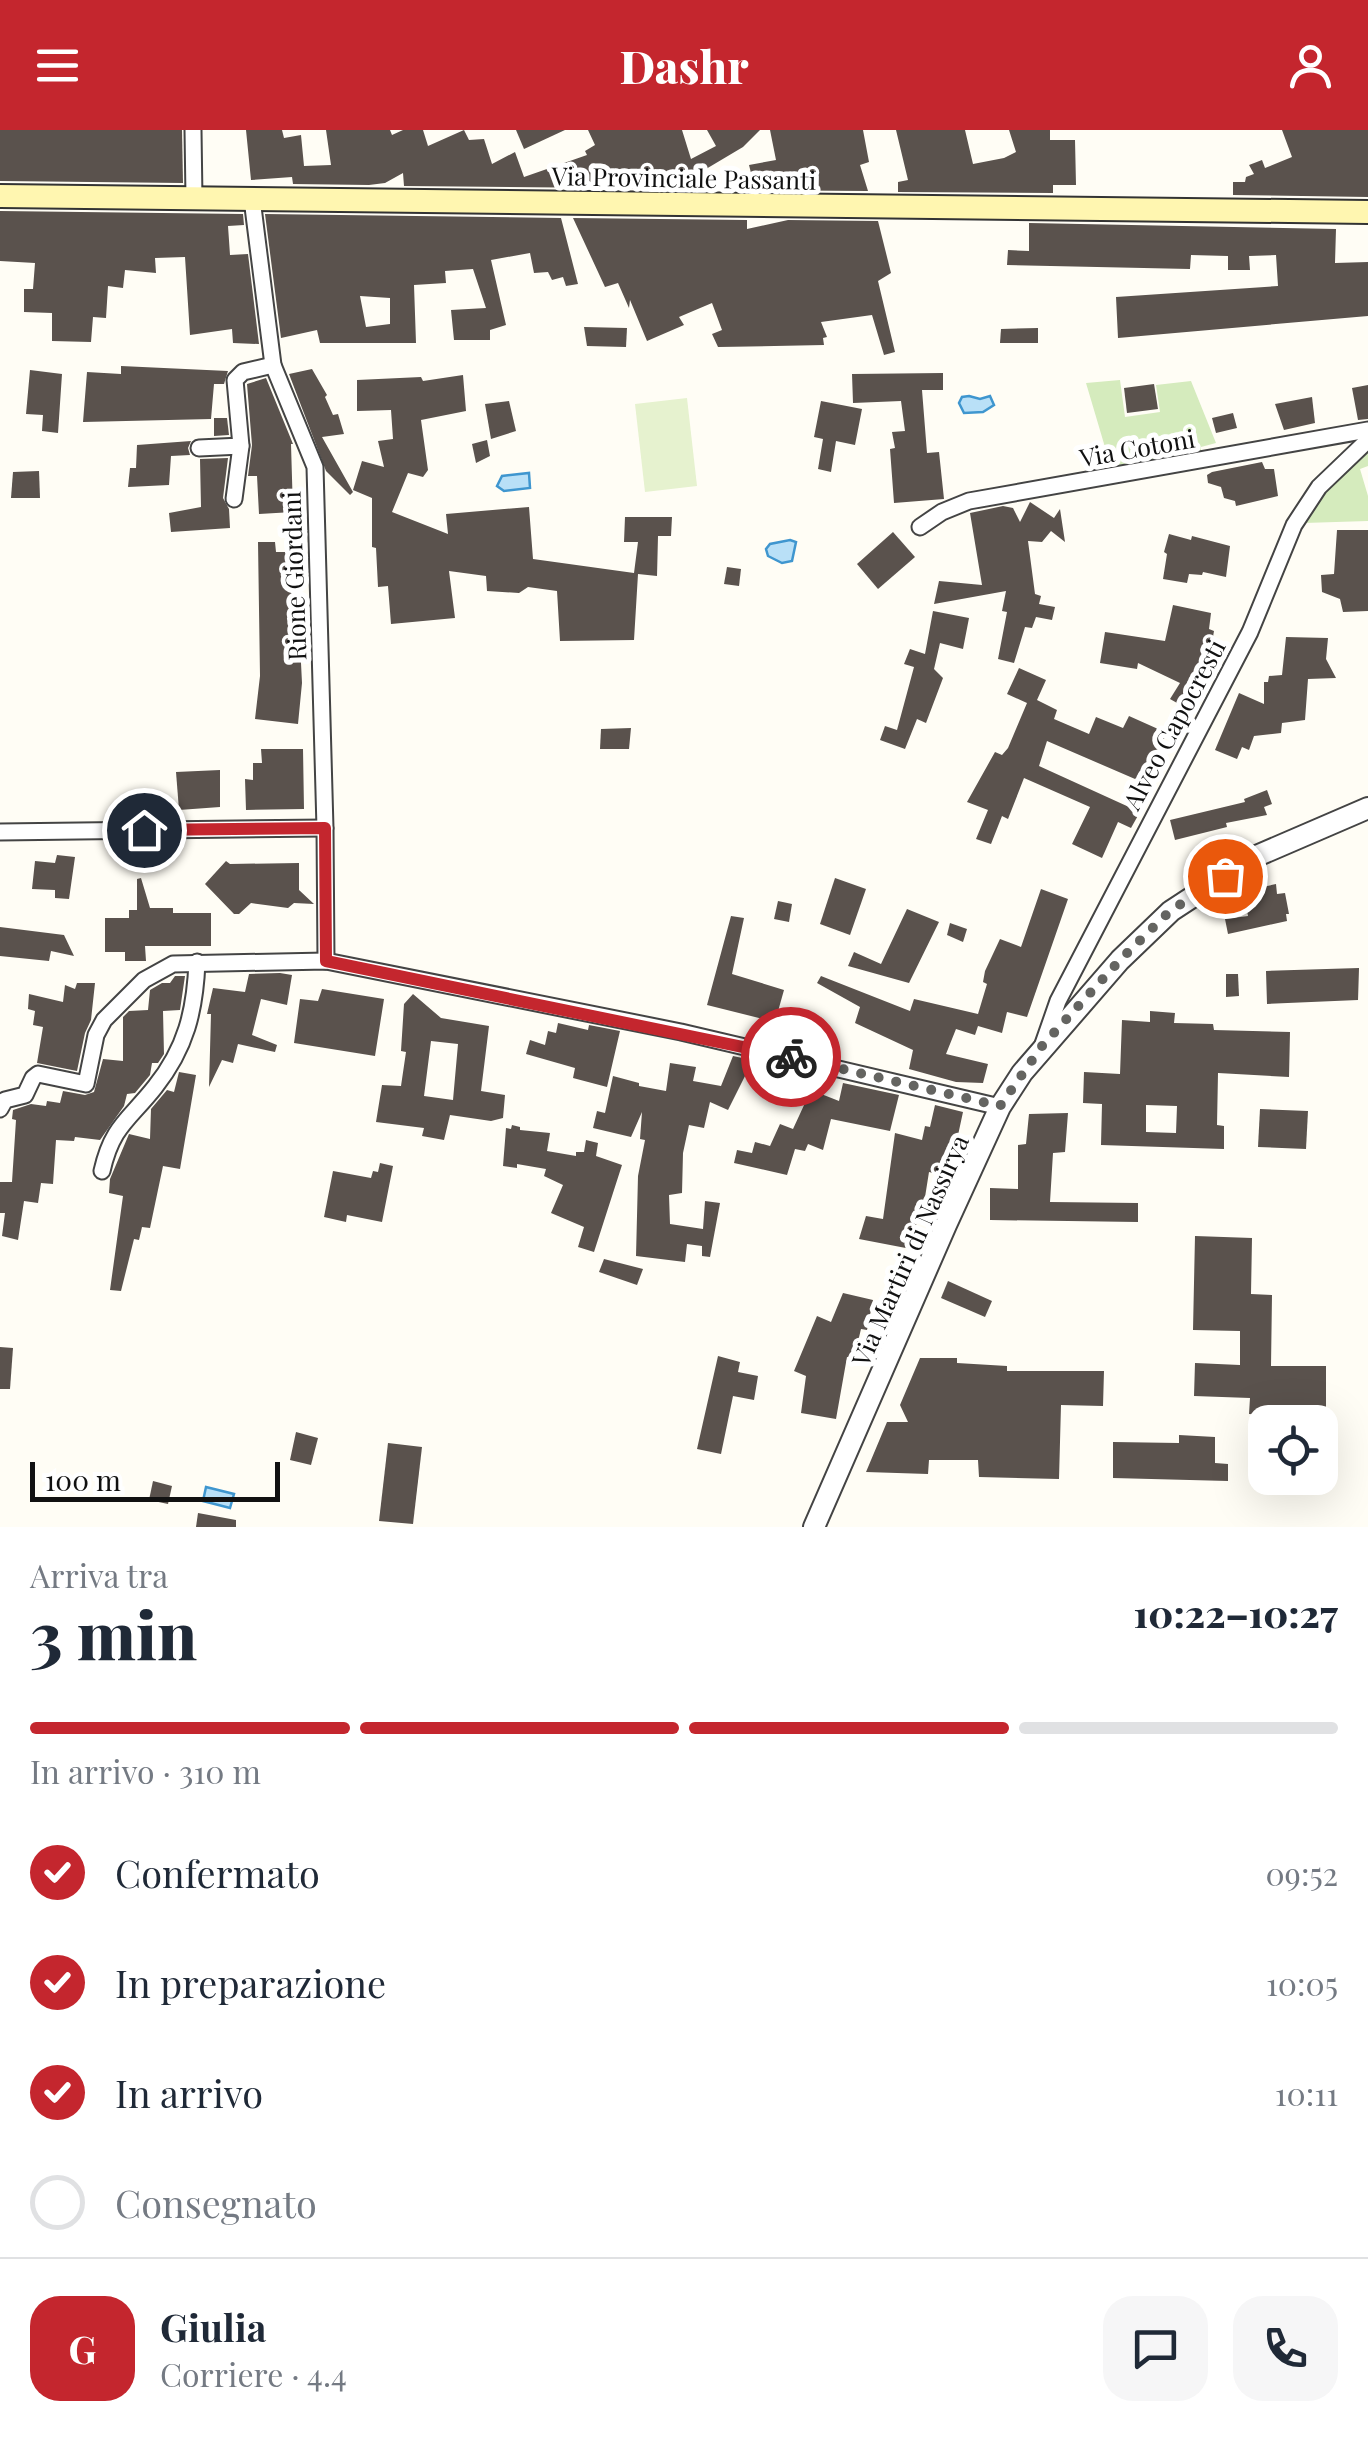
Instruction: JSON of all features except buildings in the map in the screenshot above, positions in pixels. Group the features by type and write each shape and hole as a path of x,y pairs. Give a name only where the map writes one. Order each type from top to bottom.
{"main road":[{"name":"Via Provinciale Passanti","path":"0,196 1368,212"}],"street":[{"path":"193,130 194,198"},
{"name":"Rione Giordani","path":"252,200 272,365 315,467 326,961"},
{"path":"234,499 241,446 235,380 243,372 272,365"},
{"name":"Via Cotoni","path":"920,527 969,501 1368,430"},
{"name":"Alveo Capocresti","path":"1042,1046 1067,984 1250,632 1294,525 1319,487 1368,440"},
{"path":"199,448 241,446"},
{"name":"Via Martiri di Nassirya","path":"814,1527 1000,1106 1042,1046 1170,911 1252,858 1368,808"},
{"path":"0,832 325,828"},
{"path":"0,1110 5,1100 25,1095 38,1074 86,1084 96,1035 122,1000 144,980 173,964 326,961 682,1032 1000,1106"},
{"path":"102,1172 115,1131 154,1088 185,1039 195,1001 197,962"}],"green space":[{"path":"1120,380 1125,417 1160,412 1156,385 1191,381 1216,443 1201,447 1201,454 1118,471 1110,464 1086,383"},
{"path":"687,398 697,486 645,492 635,404"},
{"path":"1368,451 1368,466 1360,469 1368,496 1368,521 1304,523 1328,489"}],"water":[{"path":"990,396 994,405 983,412 964,413 959,403 962,397"},
{"path":"529,473 530,488 504,491 497,486 502,476"},
{"path":"796,542 792,561 782,563 768,556 766,549 770,544"},
{"path":"206,1487 234,1494 230,1508 203,1501"}],"way so far":[{"path":"791,1057 1000,1106 1042,1046 1120,960 1170,911 1225,876"}],"route":[{"path":"144,830 325,828 326,961 791,1057"}]}
